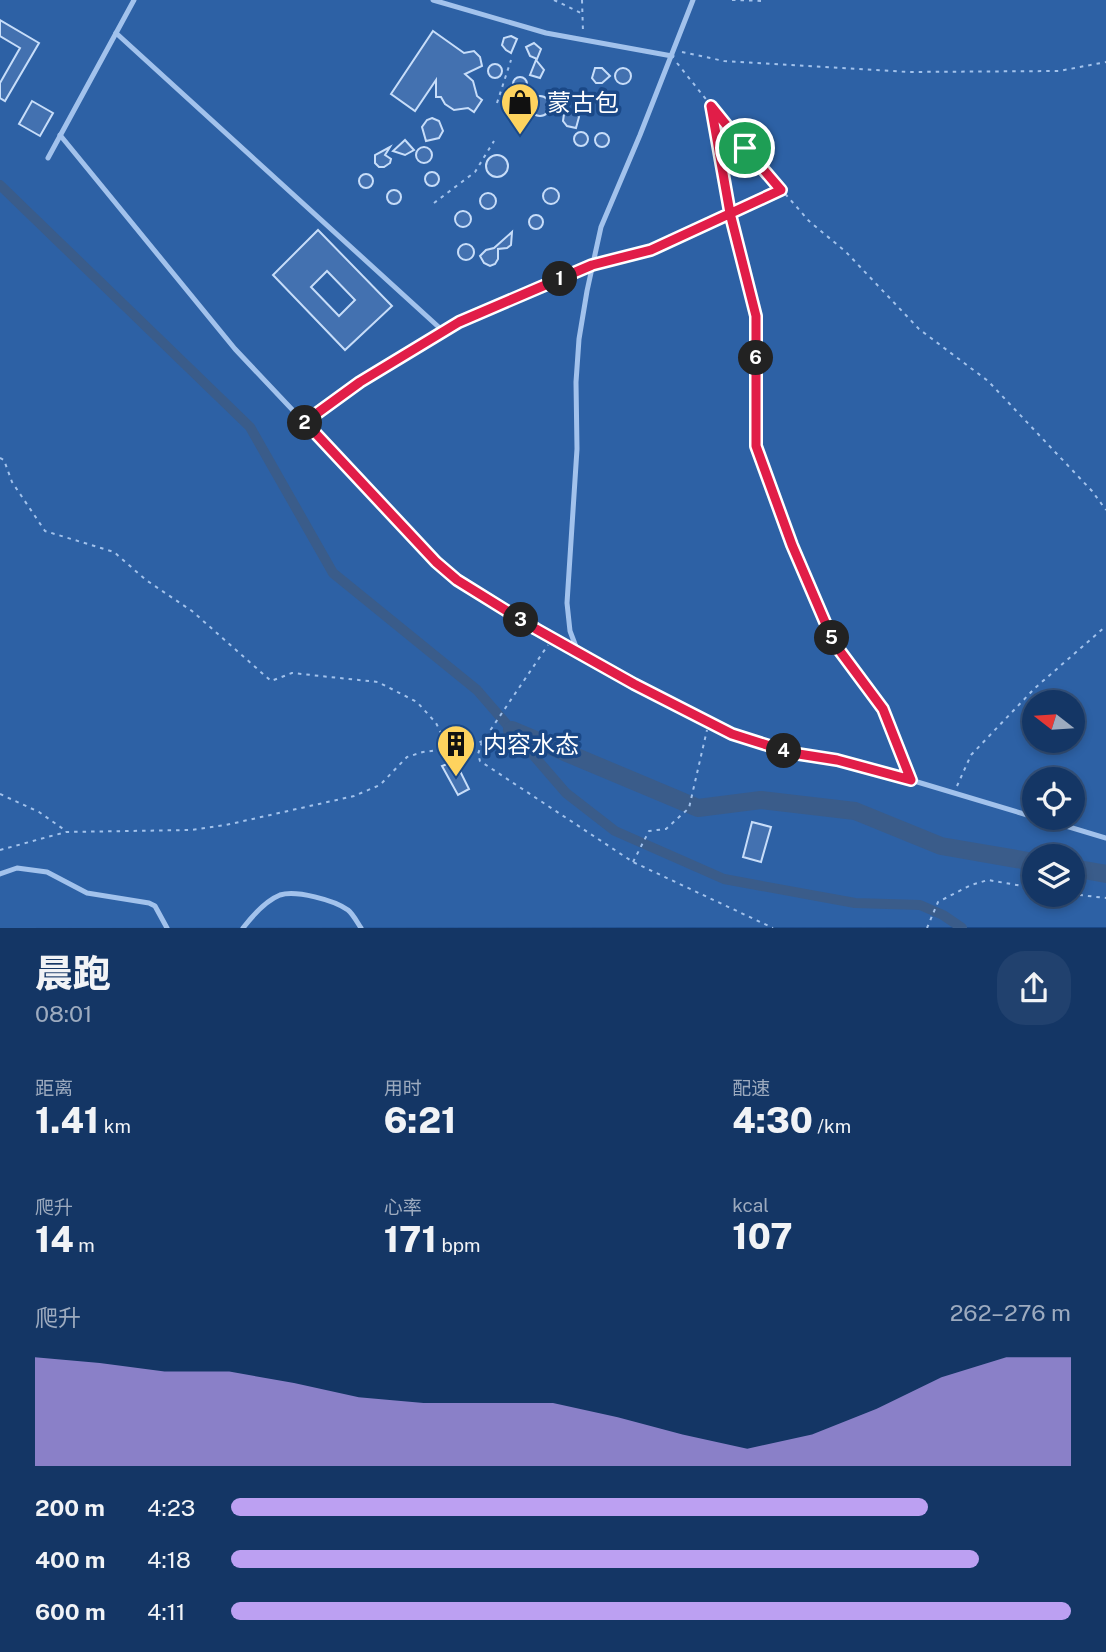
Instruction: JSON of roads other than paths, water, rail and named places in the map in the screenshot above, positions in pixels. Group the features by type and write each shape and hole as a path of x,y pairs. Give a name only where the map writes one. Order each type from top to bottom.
{"lane":[{"path":"48,158 134,0"},
{"path":"432,0 546,33 673,53"},
{"path":"578,652 570,631 567,603 577,449 576,382 579,339 592,265 601,227 693,0"},
{"path":"116,33 443,331"},
{"path":"60,135 236,349 436,562 457,580 552,638 732,734 792,753 837,760 911,780 1022,813"},
{"path":"305,422 360,382 459,322 592,265"},
{"path":"1079,830 1106,838"},
{"path":"0,873 17,868 47,872 87,893 149,903 155,906 166,928"},
{"path":"243,928 269,901 282,894 299,894 333,902 351,912 361,928"}],"waterway":[{"path":"0,185 250,427 333,573 477,690 566,793 615,831 724,879 855,903 920,905 943,915 962,928"},
{"path":"512,730 698,808 761,800 855,811 941,846 1022,860"},
{"path":"1085,870 1106,874"}],"place":[{"name":"蒙古包","path":"520,136"},
{"name":"内容水态","path":"456,778"}]}
